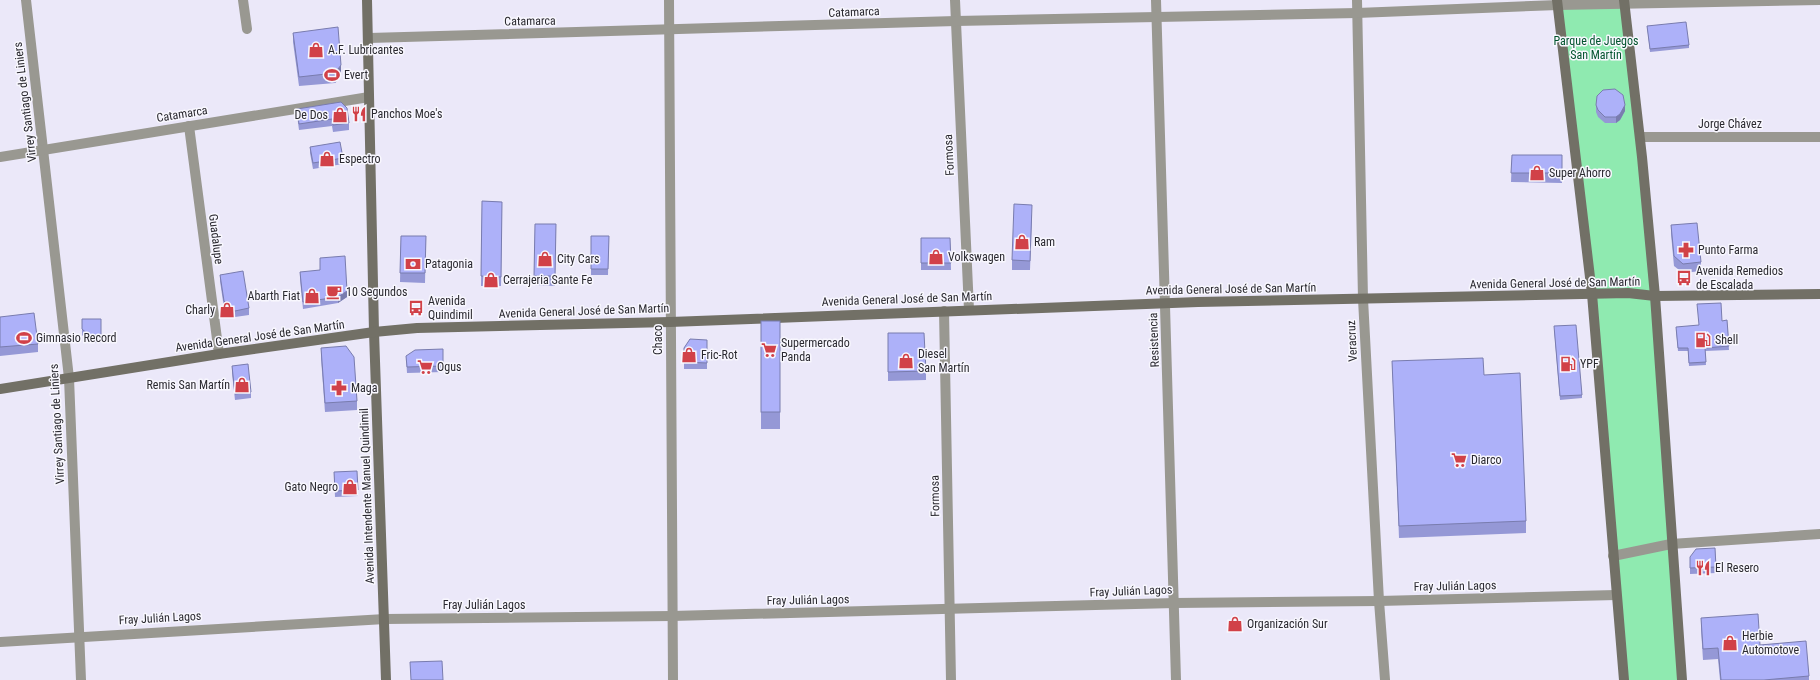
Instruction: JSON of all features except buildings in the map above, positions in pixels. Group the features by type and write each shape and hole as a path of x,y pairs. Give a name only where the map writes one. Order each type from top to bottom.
{"main road":[{"name":"Avenida Intendente Manuel Quindimil","path":"367,0 374,332 386,680"},
{"path":"1558,2 1592,294 1624,680"},
{"path":"1624,2 1640,137 1655,296 1682,680"},
{"name":"Avenida General José de San Martín","path":"0,389 219,354 374,332 417,328 670,322 944,310 1363,299 1628,293 1655,296 1820,294"}],"street":[{"name":"Virrey Santiago de Liniers","path":"26,0 44,150 68,378 82,680"},
{"path":"243,0 247,29"},
{"name":"Chaco","path":"669,0 673,680"},
{"name":"Formosa","path":"955,0 969,310"},
{"name":"Resistencia","path":"1156,0 1175,603 1176,680"},
{"name":"Veracruz","path":"1357,0 1363,299 1379,601 1385,680"},
{"name":"Catamarca","path":"369,38 956,21 1357,13 1558,2 1820,0"},
{"name":"Catamarca","path":"0,157 369,97"},
{"name":"Guadalupe","path":"189,126 219,354"},
{"name":"Jorge Chávez","path":"1640,137 1820,137"},
{"name":"Formosa","path":"944,310 951,680"},
{"path":"1613,556 1672,544 1820,534"},
{"name":"Fray Julián Lagos","path":"0,642 79,636 385,619 672,616 1175,603 1379,601 1616,595"}],"green space":[{"name":"Parque de Juegos San Martín","path":"1624,0 1642,157 1682,680 1624,680 1592,294 1558,5"}],"place":[{"name":"A.F. Lubricantes","path":"316,50"},
{"name":"Evert","path":"332,75"},
{"name":"Panchos Moe's","path":"359,114"},
{"name":"De Dos","path":"340,115"},
{"name":"Espectro","path":"327,159"},
{"name":"Super Ahorro","path":"1537,173"},
{"name":"Ram","path":"1022,242"},
{"name":"Punto Farma","path":"1686,250"},
{"name":"Volkswagen","path":"936,257"},
{"name":"City Cars","path":"545,259"},
{"name":"Patagonia","path":"413,264"},
{"name":"Avenida Remedios de Escalada","path":"1684,278"},
{"name":"Cerrajeria Sante Fe","path":"491,280"},
{"name":"10 Segundos","path":"334,292"},
{"name":"Abarth Fiat","path":"312,296"},
{"name":"Avenida Quindimil","path":"416,308"},
{"name":"Charly","path":"227,310"},
{"name":"Gimnasio Record","path":"24,338"},
{"name":"Shell","path":"1703,340"},
{"name":"Supermercado Panda","path":"769,350"},
{"name":"Fric-Rot","path":"689,355"},
{"name":"Diesel San Martín","path":"906,361"},
{"name":"YPF","path":"1568,364"},
{"name":"Ogus","path":"425,367"},
{"name":"Remis San Martín","path":"242,385"},
{"name":"Maga","path":"339,388"},
{"name":"Diarco","path":"1459,460"},
{"name":"Gato Negro","path":"350,487"},
{"name":"El Resero","path":"1703,568"},
{"name":"Organización Sur","path":"1235,624"},
{"name":"Herbie Automotove","path":"1730,643"}]}
